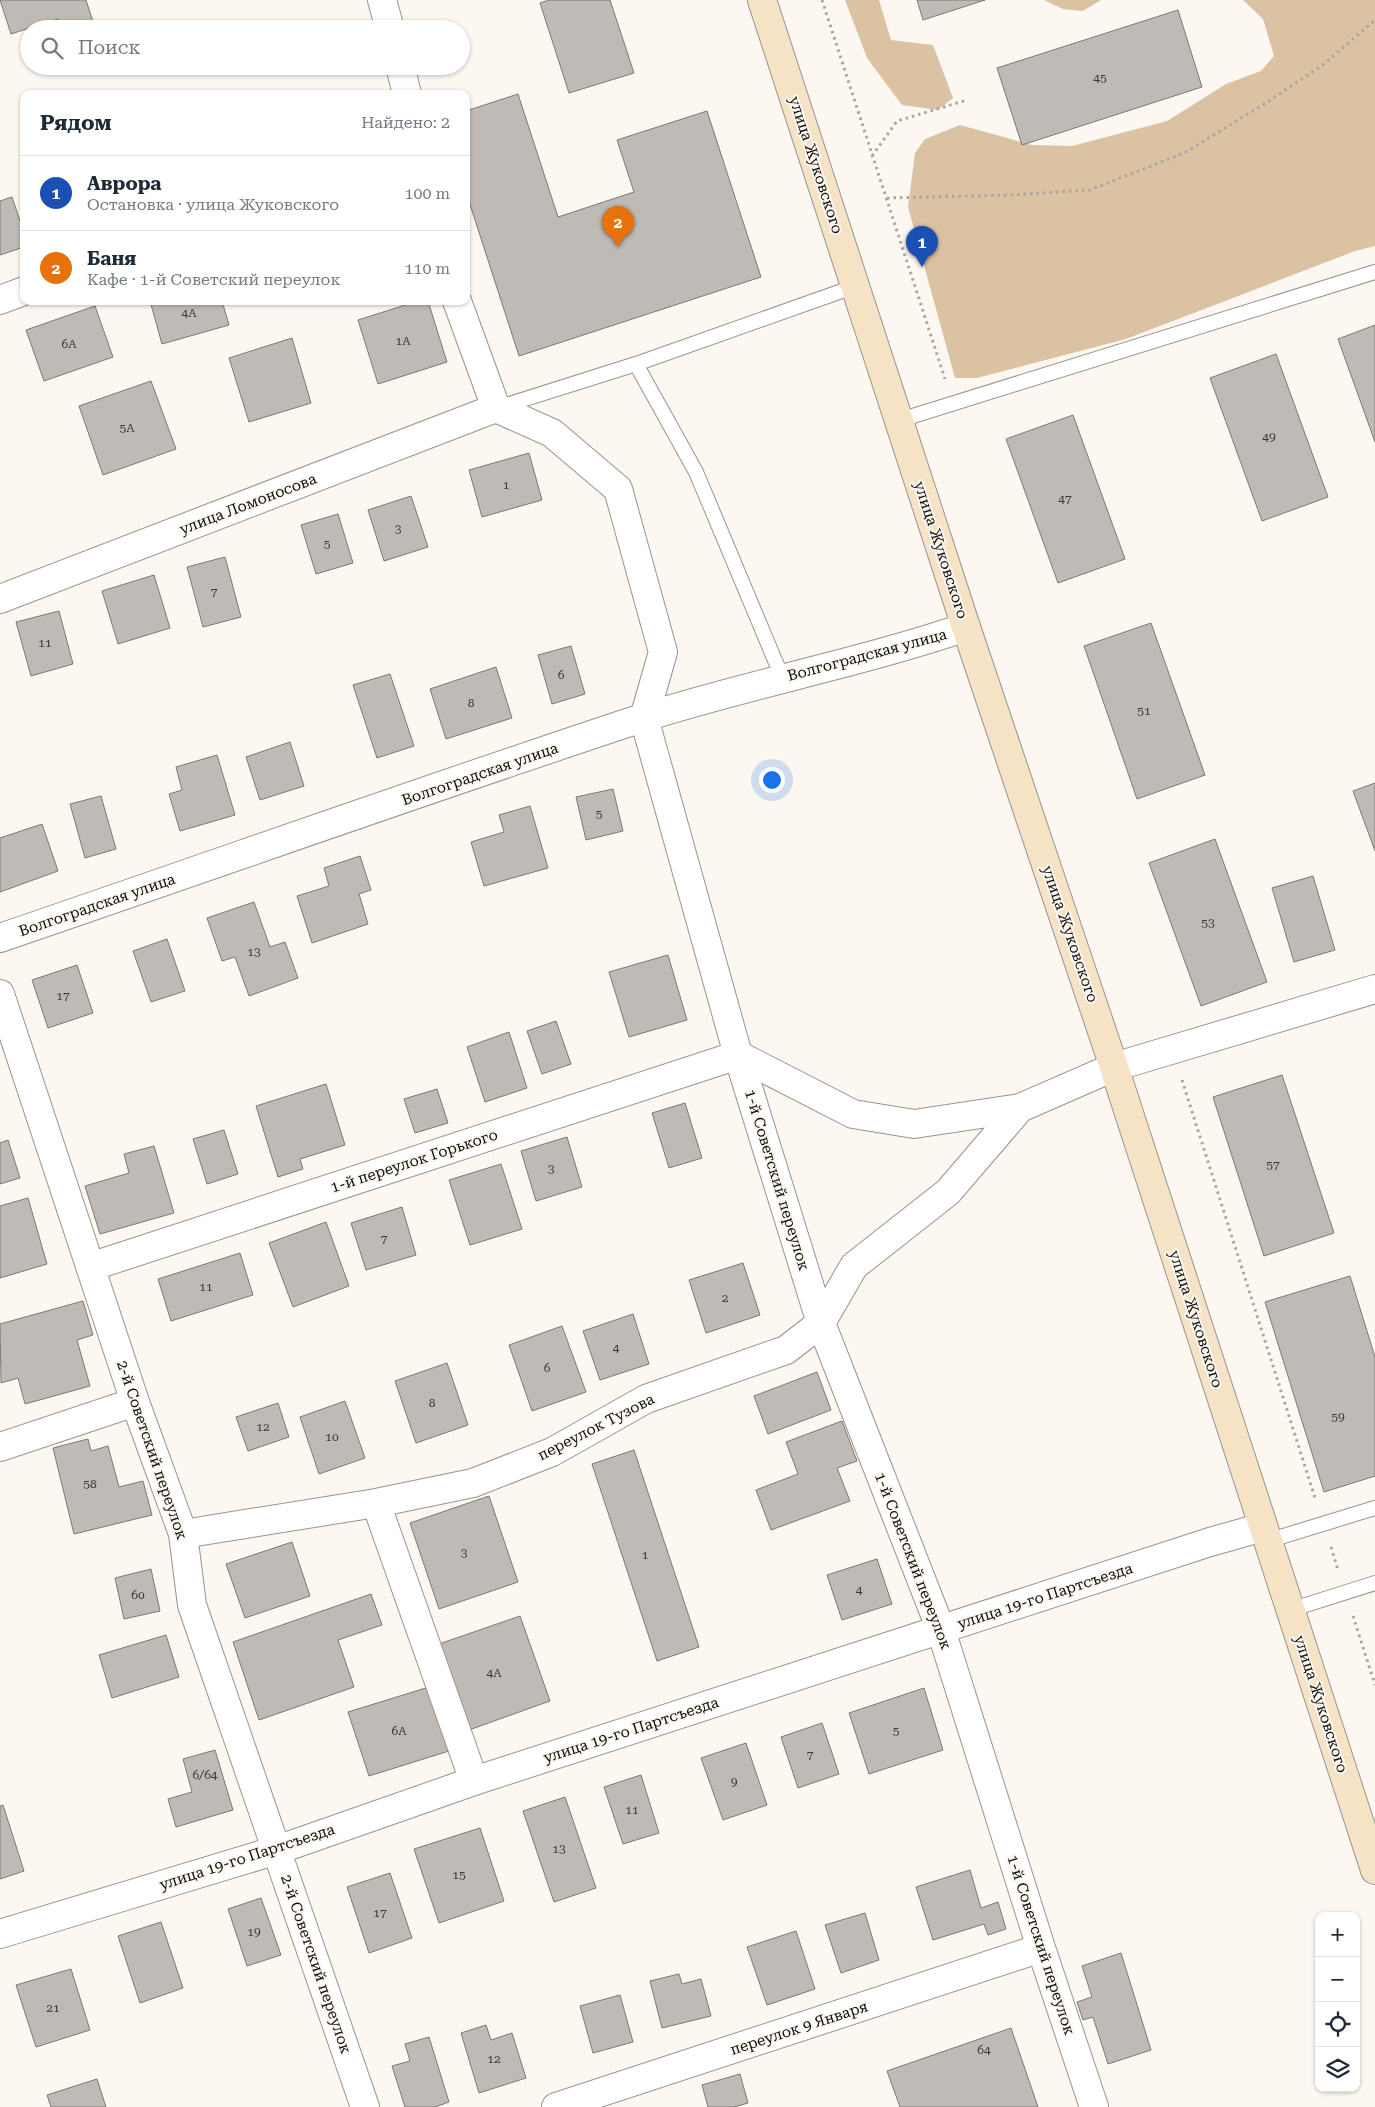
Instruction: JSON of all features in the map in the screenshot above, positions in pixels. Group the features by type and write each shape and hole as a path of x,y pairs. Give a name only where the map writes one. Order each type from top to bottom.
{"street":[{"path":"382,0 388,20"},
{"name":"улица Жуковского","path":"762,0 966,627 1114,1067 1290,1610 1369,1829 1375,1870"},
{"path":"402,75 406,90"},
{"path":"0,300 20,293"},
{"path":"458,305 496,408 552,433 618,489 663,652 644,718"},
{"name":"улица Ломоносова","path":"0,599 496,408"},
{"name":"Волгоградская улица","path":"0,938 644,718 782,678 919,643 966,627"},
{"name":"1-й Советский переулок","path":"644,718 738,1055 821,1323 941,1630 1041,1948 1094,2107"},
{"path":"738,1055 853,1114 914,1124 1020,1108 1114,1067 1375,989"},
{"name":"2-й Советский переулок","path":"0,994 135,1402 183,1534 192,1605 365,2107"},
{"name":"1-й переулок Горького","path":"90,1266 738,1055"},
{"path":"821,1323 854,1266 948,1192 1020,1108"},
{"name":"переулок Тузова","path":"183,1534 376,1503 473,1483 552,1452 646,1400 786,1350 821,1323"},
{"path":"0,1447 135,1402"},
{"path":"376,1503 474,1780"},
{"name":"улица 19-го Партсъезда","path":"0,1934 277,1850 474,1780 1210,1542 1265,1534"},
{"name":"переулок 9 Января","path":"556,2107 1041,1948"}],"lane":[{"path":"900,420 1375,272"},
{"path":"496,408 636,364 856,286"},
{"path":"636,364 696,472 782,678"},
{"path":"1265,1534 1324,1524 1375,1508"},
{"path":"1290,1610 1375,1583"}],"path":[{"path":"822,0 952,403"},
{"path":"887,198 1010,195 1090,190 1192,148 1266,103 1324,64 1375,20"},
{"path":"872,156 897,121 967,100"},
{"path":"1182,1080 1375,1685"}],"shaded area":[{"path":"845,0 879,0 891,40 933,45 953,98 938,110 902,105 867,58"},
{"path":"1044,0 1101,0 1083,11 1063,9"},
{"path":"1243,0 1375,0 1375,246 1355,251 1126,339 977,378 955,378 908,207 915,153 925,139 960,125 1032,145 1072,146 1167,121 1226,84 1261,71 1274,56 1263,19"}],"building":[{"path":"0,0 86,0 92,20 20,20 20,31 11,34"},
{"path":"549,0 610,0 634,73 569,93 540,3"},
{"path":"917,0 985,0 923,20"},
{"path":"1178,10 1202,87 1022,145 997,68"},
{"path":"518,94 558,217 634,192 617,140 707,111 761,277 519,356 470,204 470,110"},
{"path":"12,197 20,221 20,248 0,255 0,201"},
{"path":"151,305 223,305 229,325 162,344"},
{"path":"405,305 429,305 447,362 378,384 358,320"},
{"path":"95,306 113,357 44,381 26,330"},
{"path":"1375,325 1375,442 1338,339"},
{"path":"292,338 311,403 249,422 229,358"},
{"path":"1276,354 1328,497 1262,521 1210,378"},
{"path":"151,381 176,449 103,475 79,406"},
{"path":"1073,415 1125,559 1058,583 1006,439"},
{"path":"529,453 542,500 482,517 469,470"},
{"path":"411,496 428,547 384,561 368,510"},
{"path":"338,514 353,563 316,574 301,525"},
{"path":"225,557 241,617 203,627 187,567"},
{"path":"154,575 170,628 118,644 102,591"},
{"path":"59,611 73,664 31,676 16,622"},
{"path":"1151,623 1205,775 1137,799 1084,646"},
{"path":"571,646 585,694 552,704 538,655"},
{"path":"496,667 512,718 446,739 430,689"},
{"path":"390,674 414,746 377,758 353,685"},
{"path":"290,742 304,786 260,800 246,757"},
{"path":"217,755 235,815 180,831 169,794 182,790 176,767"},
{"path":"1375,783 1375,851 1353,791"},
{"path":"613,789 623,831 586,840 576,797"},
{"path":"101,796 116,849 85,858 70,804"},
{"path":"530,806 548,868 484,886 471,842 504,832 499,815"},
{"path":"42,824 58,871 0,892 0,838"},
{"path":"1215,839 1267,982 1201,1006 1149,863"},
{"path":"360,856 371,890 359,894 368,924 312,943 297,896 329,886 324,868"},
{"path":"1313,876 1335,950 1294,962 1272,888"},
{"path":"254,902 270,947 285,942 298,978 249,996 235,957 222,961 207,918"},
{"path":"167,939 185,991 151,1002 133,951"},
{"path":"668,955 687,1020 629,1037 609,972"},
{"path":"77,965 93,1013 48,1028 32,980"},
{"path":"556,1021 571,1064 542,1074 527,1031"},
{"path":"509,1032 527,1088 485,1102 467,1047"},
{"path":"1282,1075 1334,1233 1264,1256 1213,1097"},
{"path":"326,1084 345,1145 300,1159 303,1169 278,1177 256,1106"},
{"path":"437,1089 448,1123 415,1133 404,1099"},
{"path":"685,1103 702,1158 669,1168 652,1113"},
{"path":"224,1130 238,1174 207,1184 193,1139"},
{"path":"567,1137 582,1187 536,1201 521,1151"},
{"path":"8,1140 20,1178 0,1184 0,1143"},
{"path":"154,1146 174,1213 100,1234 85,1186 129,1173 124,1154"},
{"path":"501,1164 522,1229 470,1245 449,1180"},
{"path":"28,1198 47,1264 0,1278 0,1206"},
{"path":"402,1207 416,1255 366,1270 351,1223"},
{"path":"326,1222 349,1286 293,1307 269,1243"},
{"path":"240,1253 253,1295 171,1321 158,1279"},
{"path":"743,1263 760,1315 706,1333 689,1280"},
{"path":"1350,1276 1375,1357 1375,1476 1324,1492 1265,1302"},
{"path":"83,1301 93,1335 77,1340 90,1386 25,1404 18,1378 1,1383 0,1324"},
{"path":"633,1314 649,1364 600,1380 583,1331"},
{"path":"562,1326 586,1392 532,1411 509,1345"},
{"path":"447,1363 468,1425 416,1443 395,1381"},
{"path":"817,1372 831,1410 768,1434 754,1396"},
{"path":"345,1401 365,1458 319,1474 300,1417"},
{"path":"278,1403 289,1437 248,1451 236,1417"},
{"path":"842,1421 857,1461 837,1468 850,1501 771,1530 756,1490 798,1474 786,1442"},
{"path":"88,1439 91,1451 108,1446 119,1487 143,1481 152,1515 74,1534 53,1448"},
{"path":"634,1450 699,1647 657,1661 592,1464"},
{"path":"489,1496 518,1582 439,1609 410,1523"},
{"path":"292,1542 310,1596 245,1618 226,1564"},
{"path":"877,1559 892,1604 842,1620 827,1575"},
{"path":"151,1569 160,1611 124,1619 115,1578"},
{"path":"371,1594 382,1625 338,1640 354,1687 259,1720 233,1642"},
{"path":"520,1616 550,1701 469,1730 439,1644"},
{"path":"166,1635 179,1677 112,1698 99,1655"},
{"path":"429,1687 449,1751 369,1776 348,1712"},
{"path":"924,1688 943,1750 869,1774 849,1713"},
{"path":"822,1723 839,1774 798,1788 781,1737"},
{"path":"746,1743 767,1805 723,1820 701,1758"},
{"path":"215,1750 233,1810 176,1827 168,1799 192,1792 183,1759"},
{"path":"641,1775 659,1833 623,1844 604,1787"},
{"path":"565,1797 596,1888 554,1902 523,1811"},
{"path":"3,1805 24,1871 0,1879 0,1806"},
{"path":"480,1828 504,1901 439,1923 414,1849"},
{"path":"970,1870 981,1908 998,1902 1006,1929 988,1935 984,1924 933,1940 916,1887"},
{"path":"390,1873 412,1938 369,1953 347,1887"},
{"path":"261,1898 281,1955 247,1966 228,1909"},
{"path":"865,1913 879,1960 841,1973 825,1925"},
{"path":"161,1922 183,1988 140,2003 118,1936"},
{"path":"796,1931 815,1989 767,2005 747,1947"},
{"path":"1121,1953 1151,2050 1108,2064 1093,2017 1083,2020 1077,2002 1092,1997 1082,1966"},
{"path":"71,1969 90,2030 36,2047 16,1985"},
{"path":"679,1974 682,1984 701,1979 711,2016 662,2028 650,1981"},
{"path":"620,1995 633,2042 593,2053 580,2006"},
{"path":"486,2025 491,2040 512,2033 526,2078 479,2093 461,2033"},
{"path":"1011,2028 1038,2107 900,2107 887,2071"},
{"path":"429,2037 449,2102 435,2107 405,2107 392,2066 410,2061 405,2044"},
{"path":"740,2074 748,2103 734,2107 708,2107 702,2085"},
{"path":"97,2079 106,2107 51,2107 47,2095"}],"place":[{"name":"Баня","path":"618,247"},
{"name":"Аврора","path":"922,267"}]}
